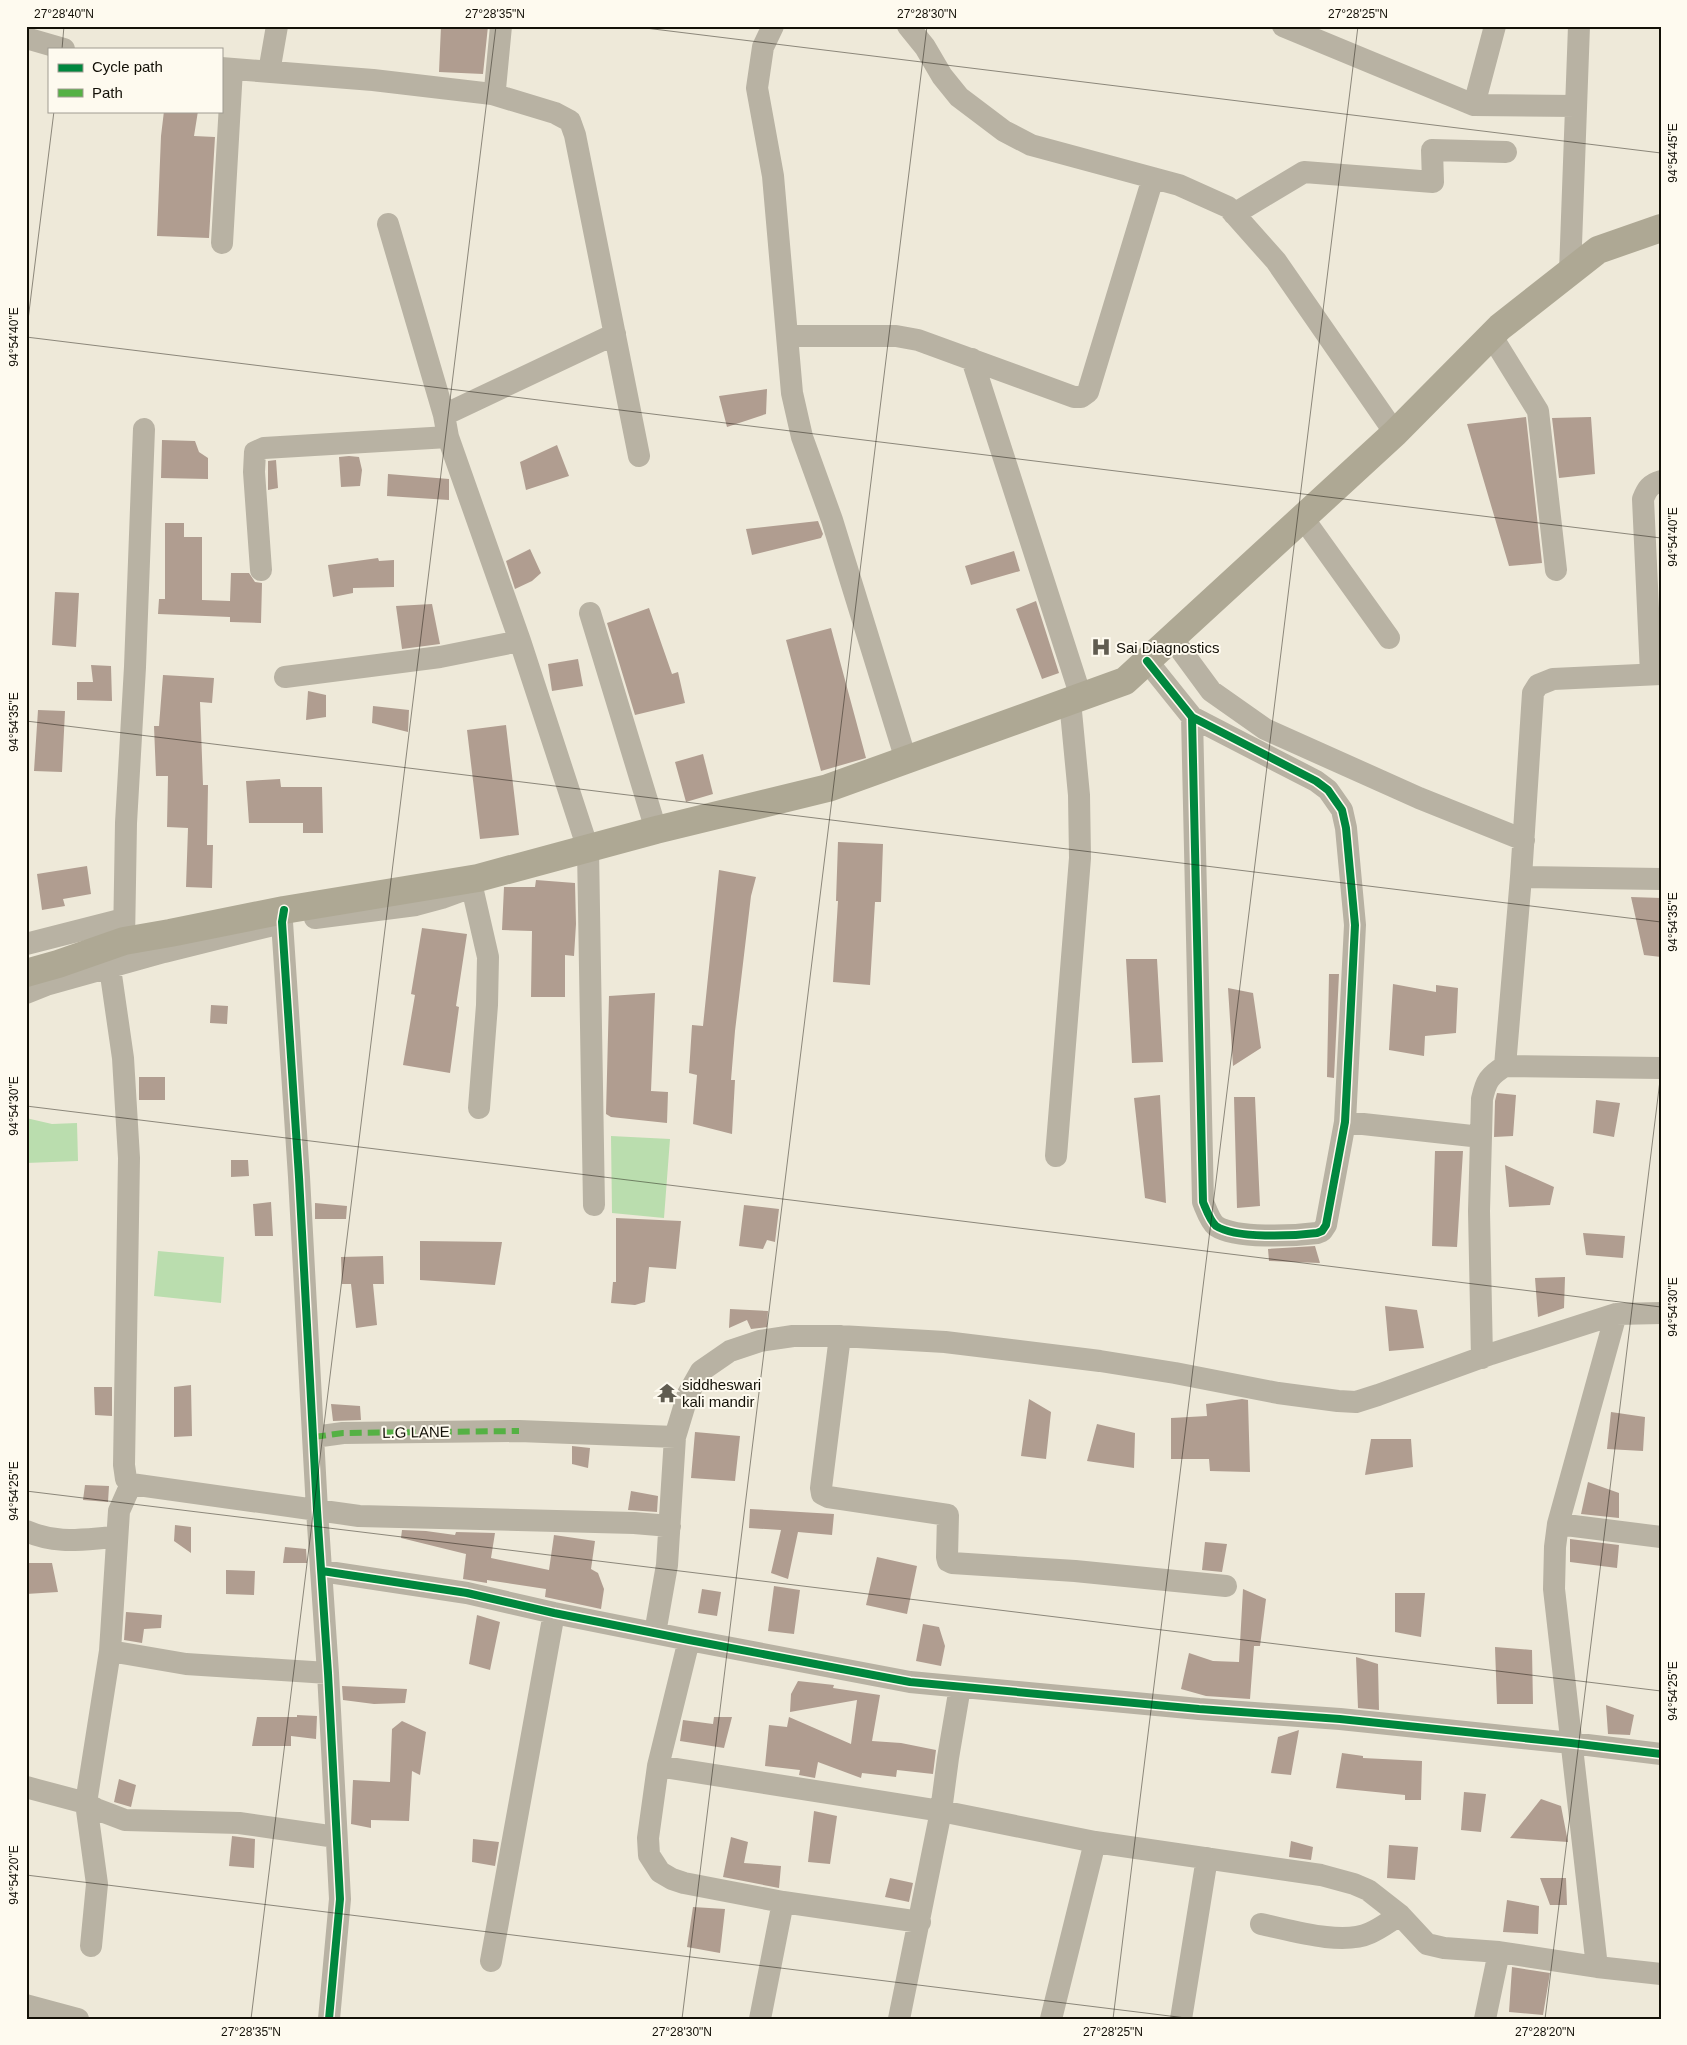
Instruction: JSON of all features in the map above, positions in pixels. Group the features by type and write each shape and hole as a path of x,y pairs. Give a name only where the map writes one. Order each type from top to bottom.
{"main road":[{"path":"26,973 58,964 124,930 170,933 283,916 475,882 656,830 828,788 1125,682 1395,433 1492,335 1598,250 1661,228"}],"street":[{"path":"269,72 277,26"},
{"path":"492,94 495,89 500,26"},
{"path":"773,26 763,47 757,88 773,176 792,393 802,437 832,520 906,760"},
{"path":"908,26 925,47 942,76 959,97 1004,131 1031,145 1178,185 1228,207 1276,260 1395,433"},
{"path":"1283,26 1474,105 1576,106"},
{"path":"1474,105 1495,26"},
{"path":"1570,272 1579,26"},
{"path":"33,35 62,48"},
{"path":"222,243 226,68 373,80 492,94 555,113 570,122 575,135 639,456"},
{"path":"1234,214 1304,172 1433,182 1432,150 1506,152"},
{"path":"787,336 896,336 918,340 1074,397 1082,397 1088,392 1153,178"},
{"path":"388,224 446,426 520,641 588,849 594,1205"},
{"path":"261,570 254,472 255,452 264,448 446,426 615,334"},
{"path":"1492,335 1538,411 1556,570"},
{"path":"972,359 1075,699 1080,795 1080,858 1056,1156"},
{"path":"26,944 124,930 126,823 136,667 144,429"},
{"path":"1505,1066 1522,877 1534,693 1538,685 1553,680 1656,674 1643,499 1646,490 1654,483 1661,481"},
{"path":"1303,518 1389,638"},
{"path":"590,613 656,830"},
{"path":"1172,638 1211,692 1265,729 1419,798 1524,840"},
{"path":"285,677 440,657 520,641"},
{"path":"1147,661 1192,716 1316,781 1328,790 1342,810 1346,828 1355,925 1344,1122 1326,1224 1322,1231 1310,1234 1243,1235 1229,1232 1214,1225 1203,1202 1192,716"},
{"path":"1522,877 1661,880"},
{"path":"475,882 488,957 487,1005 479,1108"},
{"path":"26,992 283,916 300,1177 340,1899 329,2019"},
{"path":"110,968 123,1058 129,1158 124,1465 126,1479 131,1484 367,1516 634,1522 670,1526"},
{"path":"1482,1358 1479,1212 1482,1099 1485,1085 1491,1074 1505,1066 1661,1068"},
{"path":"1344,1122 1481,1137"},
{"path":"655,1633 664,1589 675,1436 688,1394 701,1371 730,1351 760,1341 793,1336 840,1336 945,1342 1021,1350 1175,1373 1278,1393 1356,1402 1616,1314 1661,1313"},
{"path":"1597,1967 1554,1589 1555,1547 1558,1524 1616,1314"},
{"path":"840,1336 820,1488 822,1494 844,1500 948,1515 946,1557 952,1563 1074,1571 1226,1586"},
{"name":"L.G LANE","path":"314,1437 343,1433 519,1431 675,1436"},
{"path":"91,1946 97,1884 86,1803 110,1651 119,1511 131,1484"},
{"path":"1558,1524 1661,1537"},
{"path":"26,1531 59,1541 116,1537"},
{"path":"322,1571 467,1594 870,1675 960,1687 1199,1709 1340,1719 1661,1754"},
{"path":"491,1961 554,1613"},
{"path":"689,1640 658,1766 648,1838 650,1854 660,1872 672,1880 684,1883 783,1902 920,1922"},
{"path":"110,1651 186,1664 328,1673"},
{"path":"899,2019 941,1812 960,1687"},
{"path":"658,1766 941,1812 1095,1842 1321,1875 1368,1890 1400,1914 1427,1944 1444,1948 1499,1952 1597,1967 1661,1974"},
{"path":"26,1786 86,1803 96,1809 125,1820 239,1823 336,1837"},
{"path":"1050,2019 1095,1842"},
{"path":"1181,2019 1207,1858"},
{"path":"760,2019 783,1902"},
{"path":"1261,1924 1345,1938 1369,1934 1400,1914"},
{"path":"1485,2019 1499,1952"},
{"path":"26,2006 78,2019"}],"green space":[{"path":"26,1118 52,1124 77,1123 78,1161 26,1163"},
{"path":"611,1136 670,1139 664,1218 612,1213"},
{"path":"158,1251 224,1257 221,1303 154,1296"}],"building":[{"path":"441,26 488,26 483,74 439,72"},
{"path":"164,112 198,112 194,136 215,137 209,238 157,236 161,136"},
{"path":"767,389 766,414 727,427 719,396"},
{"path":"1526,417 1542,563 1509,566 1467,424"},
{"path":"1591,417 1595,474 1559,478 1552,418"},
{"path":"162,440 195,441 199,452 208,458 208,479 161,478"},
{"path":"557,445 569,476 526,490 520,462"},
{"path":"339,457 359,457 362,470 360,486 341,487"},
{"path":"276,460 278,488 268,490 268,461"},
{"path":"388,474 449,479 449,500 387,496"},
{"path":"818,521 823,534 821,538 752,555 746,529"},
{"path":"165,523 184,523 184,537 202,537 202,600 230,601 231,573 249,573 255,582 262,583 261,623 230,622 230,617 158,614 159,599 165,599"},
{"path":"530,549 541,573 532,581 515,589 506,561"},
{"path":"1014,551 1020,571 971,585 965,566"},
{"path":"378,558 379,561 394,560 394,587 353,588 353,593 333,597 328,565"},
{"path":"55,592 79,593 76,647 52,645"},
{"path":"1036,601 1059,673 1042,679 1016,609"},
{"path":"432,604 440,644 402,649 396,606"},
{"path":"649,608 672,674 678,672 685,703 635,715 607,623"},
{"path":"831,628 866,758 821,771 786,640"},
{"path":"578,659 583,686 552,691 548,664"},
{"path":"91,665 111,666 112,701 77,700 77,682 93,682"},
{"path":"163,675 214,678 212,703 200,702 203,785 208,785 207,845 213,845 212,888 186,887 188,828 167,827 168,776 156,776 154,726 159,726"},
{"path":"308,691 326,695 326,717 306,720"},
{"path":"373,706 409,710 408,732 372,723"},
{"path":"38,710 65,711 62,772 34,771"},
{"path":"506,725 519,835 480,839 467,730"},
{"path":"703,754 713,794 686,802 675,762"},
{"path":"280,779 281,787 322,787 323,833 303,833 303,823 249,823 246,781"},
{"path":"838,842 883,844 881,902 875,902 870,985 833,982 838,901 836,901"},
{"path":"87,866 91,894 63,899 65,906 42,910 37,874"},
{"path":"719,870 756,877 751,896 735,1031 731,1080 735,1080 732,1134 693,1124 697,1075 689,1073 692,1025 703,1026"},
{"path":"536,880 575,883 576,924 574,956 565,955 565,997 531,997 532,931 502,930 504,887 535,887"},
{"path":"1631,897 1661,898 1661,957 1644,955"},
{"path":"422,928 467,934 456,1006 459,1007 450,1073 403,1065 415,995 411,994"},
{"path":"1126,959 1157,959 1163,1062 1132,1063"},
{"path":"1329,974 1339,974 1334,1078 1327,1077"},
{"path":"1393,984 1436,992 1436,985 1458,988 1456,1033 1425,1036 1424,1056 1389,1050"},
{"path":"1228,988 1253,993 1261,1048 1233,1066"},
{"path":"655,993 651,1091 668,1092 667,1123 611,1117 606,1114 609,996"},
{"path":"211,1005 228,1006 227,1024 210,1023"},
{"path":"139,1077 165,1077 165,1100 139,1100"},
{"path":"1497,1093 1516,1095 1513,1136 1494,1137"},
{"path":"1160,1095 1166,1203 1145,1198 1134,1098"},
{"path":"1234,1097 1255,1097 1260,1206 1237,1208"},
{"path":"1596,1100 1620,1103 1614,1137 1593,1133"},
{"path":"1435,1151 1463,1151 1457,1247 1432,1246"},
{"path":"231,1160 248,1160 249,1176 231,1177"},
{"path":"1505,1165 1554,1187 1550,1205 1509,1207"},
{"path":"271,1202 273,1236 255,1236 253,1204"},
{"path":"315,1203 347,1206 346,1219 315,1219"},
{"path":"744,1205 779,1209 775,1242 767,1240 763,1249 739,1246"},
{"path":"616,1218 681,1221 676,1269 649,1267 645,1302 635,1305 611,1303 613,1282 616,1282"},
{"path":"1583,1233 1625,1236 1623,1258 1586,1255"},
{"path":"420,1241 502,1242 495,1285 420,1280"},
{"path":"1315,1246 1320,1263 1269,1261 1268,1249"},
{"path":"383,1256 384,1284 373,1284 377,1325 356,1328 351,1284 342,1284 341,1257"},
{"path":"1565,1277 1564,1308 1538,1317 1535,1278"},
{"path":"1385,1306 1417,1310 1424,1348 1389,1351"},
{"path":"730,1309 768,1311 767,1327 751,1329 747,1320 729,1328"},
{"path":"191,1385 192,1436 174,1437 174,1387"},
{"path":"94,1387 112,1387 112,1416 95,1415"},
{"path":"1029,1399 1051,1412 1046,1459 1021,1456"},
{"path":"1242,1399 1248,1400 1250,1472 1210,1471 1209,1459 1171,1459 1171,1418 1207,1416 1206,1404"},
{"path":"331,1404 360,1406 361,1420 333,1421"},
{"path":"1611,1412 1645,1417 1643,1451 1607,1449"},
{"path":"1097,1424 1135,1433 1134,1468 1087,1461"},
{"path":"695,1432 740,1436 735,1481 691,1478"},
{"path":"1371,1439 1411,1439 1413,1467 1365,1475"},
{"path":"572,1446 590,1448 588,1468 572,1464"},
{"path":"1588,1482 1619,1493 1619,1518 1581,1514"},
{"path":"85,1485 109,1486 108,1502 83,1500"},
{"path":"631,1491 658,1496 657,1512 628,1510"},
{"path":"750,1509 834,1514 832,1535 798,1532 788,1579 771,1573 781,1530 749,1528"},
{"path":"175,1525 191,1527 191,1553 174,1541"},
{"path":"402,1530 455,1535 456,1532 495,1533 491,1558 549,1570 554,1535 595,1541 591,1569 598,1573 604,1589 601,1609 545,1597 546,1589 487,1580 487,1583 463,1579 466,1554 401,1538"},
{"path":"1570,1539 1619,1545 1617,1568 1570,1562"},
{"path":"1205,1542 1227,1544 1222,1572 1202,1570"},
{"path":"285,1547 306,1549 307,1563 283,1563"},
{"path":"877,1557 917,1566 907,1614 866,1605"},
{"path":"26,1563 52,1563 58,1592 26,1594"},
{"path":"226,1570 255,1571 254,1595 226,1594"},
{"path":"774,1586 800,1590 794,1634 768,1631"},
{"path":"702,1589 721,1592 717,1616 698,1613"},
{"path":"1243,1589 1266,1599 1260,1646 1254,1646 1250,1699 1206,1696 1181,1689 1189,1653 1213,1661 1239,1662"},
{"path":"1395,1593 1425,1593 1421,1637 1395,1632"},
{"path":"126,1612 162,1615 161,1628 144,1629 142,1643 124,1640"},
{"path":"477,1615 500,1622 490,1670 469,1664"},
{"path":"923,1624 939,1627 945,1646 941,1666 916,1661"},
{"path":"1495,1647 1532,1650 1533,1704 1497,1704"},
{"path":"1356,1657 1378,1664 1379,1710 1358,1708"},
{"path":"798,1681 834,1685 833,1688 880,1695 872,1741 901,1743 936,1750 933,1774 897,1770 896,1777 862,1773 861,1778 818,1762 815,1778 799,1775 800,1770 765,1766 769,1725 787,1727 789,1717 851,1744 857,1700 790,1712 791,1694"},
{"path":"342,1686 407,1689 405,1703 374,1704 343,1700"},
{"path":"1606,1705 1634,1715 1630,1735 1608,1734"},
{"path":"297,1715 317,1716 316,1739 291,1736 291,1746 252,1746 257,1717 297,1717"},
{"path":"714,1717 732,1717 724,1748 680,1741 683,1720 713,1724"},
{"path":"402,1721 426,1732 420,1775 412,1771 409,1821 371,1820 371,1828 351,1824 353,1780 390,1782 392,1729"},
{"path":"1299,1730 1291,1775 1271,1773 1278,1737"},
{"path":"1342,1753 1363,1756 1363,1758 1422,1761 1421,1800 1405,1800 1405,1795 1336,1788"},
{"path":"119,1779 136,1785 131,1807 114,1802"},
{"path":"1464,1792 1486,1794 1481,1832 1461,1830"},
{"path":"1541,1799 1561,1806 1568,1842 1510,1838"},
{"path":"814,1811 837,1816 830,1864 808,1862"},
{"path":"232,1836 255,1839 254,1868 229,1866"},
{"path":"731,1837 748,1842 744,1863 781,1866 779,1888 723,1877"},
{"path":"473,1839 499,1842 495,1866 472,1862"},
{"path":"1291,1841 1313,1847 1311,1860 1289,1857"},
{"path":"1389,1845 1418,1847 1415,1880 1387,1878"},
{"path":"890,1878 913,1883 909,1902 885,1897"},
{"path":"1540,1878 1566,1878 1567,1905 1550,1905"},
{"path":"1507,1900 1539,1906 1538,1934 1503,1932"},
{"path":"693,1907 725,1909 720,1953 687,1947"},
{"path":"1512,1967 1550,1973 1543,2015 1509,2012"}],"marked path":[{"path":"314,1437 343,1433 519,1431"}],"cycle path":[{"path":"1147,661 1192,717 1316,781 1328,790 1342,810 1346,828 1355,925 1345,1122 1326,1225 1322,1231 1317,1233 1265,1236 1225,1230 1214,1224 1203,1202 1192,717"},
{"path":"284,910 282,922 299,1177 340,1899 329,2019"},
{"path":"322,1571 467,1593 554,1613 910,1682 1199,1709 1340,1719 1661,1754"}],"place":[{"name":"Sai Diagnostics","path":"1101,647"},
{"name":"siddheswari kali mandir","path":"667,1393"}]}
